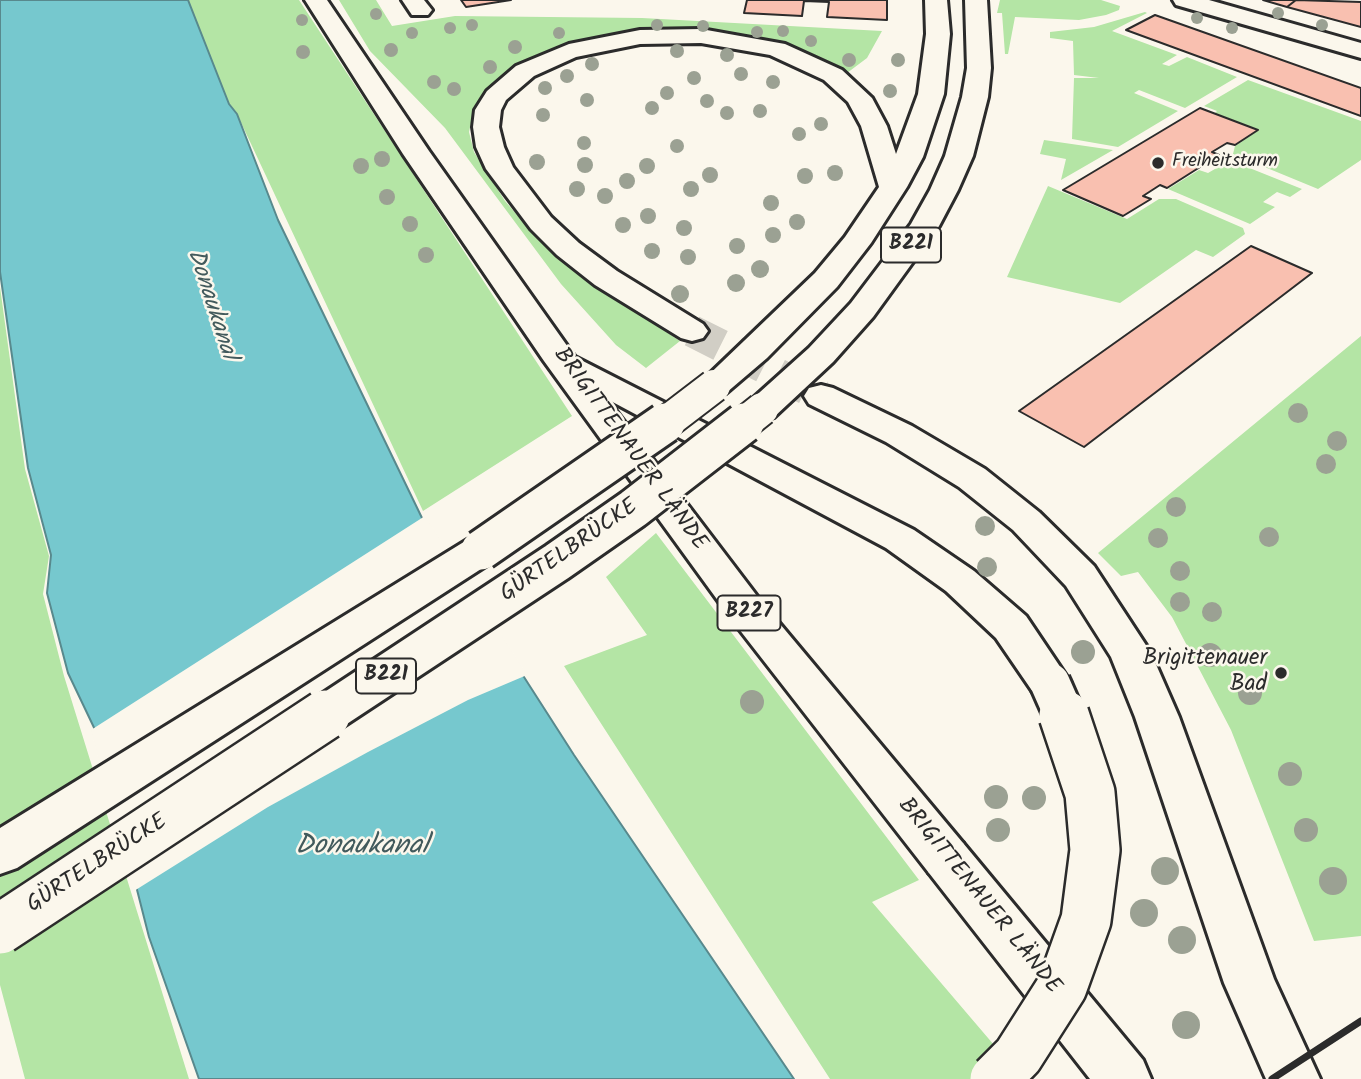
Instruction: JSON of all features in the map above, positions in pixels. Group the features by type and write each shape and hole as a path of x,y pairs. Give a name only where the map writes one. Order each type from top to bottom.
{"main road":[{"name":"BRIGITTENAUER LÄNDE","path":"316,0 417,154 561,361 746,610 1124,1079"},
{"name":"B221","path":"0,853 481,550 631,449 755,351 826,280 856,243 893,187 909,156 928,104 935,69 938,34 936,0"},
{"path":"1184,0 1361,51"},
{"name":"GÜRTELBRÜCKE","path":"0,929 557,562 655,492 762,409 821,355 862,310 924,226 959,156 969,125 979,68 978,1"},
{"path":"692,331 616,285 568,248 541,223 500,169 485,127 488,110 496,96 525,71 569,51 640,37 701,36 776,49 833,75 859,98 871,118 893,187"},
{"path":"561,361 900,539 960,581 1011,627 1050,683 1073,736 1090,793 1095,850 1086,920 1062,987 1018,1056 995,1079"},
{"path":"821,396 899,434 972,478 1026,521 1080,576 1130,653 1157,718 1250,983 1293,1079"}],"green space":[{"path":"188,0 299,0 572,416 423,511 237,114 229,104"},
{"path":"339,0 376,0 392,26 455,16 642,18 882,31 867,58 847,73 802,50 753,36 677,30 637,31 598,37 554,48 515,67 492,84 474,109 469,132 474,152 505,201 537,238 576,272 680,341 646,368 616,345 561,284 445,128 370,51"},
{"path":"1000,0 1101,0 1120,6 1119,10 1106,15 1079,20 1015,17 1008,54 1005,54 1002,13 997,13"},
{"path":"1147,13 1112,31 1177,55 1162,64 1169,66 1187,57 1237,77 1185,108 1139,90 1134,93 1178,111 1118,147 1072,139 1074,78 1099,78 1074,75 1073,41 1050,38 1050,32 1094,27"},
{"path":"1248,80 1361,121 1361,160 1318,189 1233,154 1235,146 1259,130 1204,106"},
{"path":"1044,140 1113,150 1061,180 1066,159 1040,154"},
{"path":"1227,162 1237,163 1302,189 1290,197 1277,192 1263,202 1275,207 1250,224 1168,189 1199,170 1208,173"},
{"path":"1048,186 1127,219 1159,199 1176,199 1243,228 1245,234 1213,257 1196,250 1120,303 1007,277"},
{"path":"0,287 25,469 49,556 43,594 64,676 189,1079 25,1079 0,985"},
{"name":"Brigittenauer Bad","path":"1361,336 1361,936 1314,941 1231,730 1172,617 1138,572 1121,576 1098,553"},
{"path":"656,533 919,880 872,902 1023,1079 830,1079 564,666 647,635 606,577"}],"water":[{"name":"Donaukanal","path":"0,0 188,0 229,104 237,114 278,220 422,518 574,755 794,1079 199,1079 149,937 98,736 68,673 47,593 51,555 28,468 0,272"}],"pier":[{"path":"425,516 527,675 468,700 368,752 268,807 134,891 91,730"}],"building":[{"path":"461,0 511,0 466,7"},
{"path":"747,0 887,0 887,20 827,17 829,2 804,1 802,16 744,13"},
{"path":"1263,0 1296,0 1287,7"},
{"path":"1296,0 1361,2 1361,27 1287,7"},
{"path":"1155,15 1361,88 1361,116 1126,30"},
{"name":"Freiheitsturm","path":"1200,108 1258,130 1235,145 1227,143 1212,152 1219,155 1167,188 1160,185 1143,196 1151,199 1123,216 1063,190"},
{"path":"1251,246 1312,273 1084,447 1019,411"}],"tunnel":[{"path":"692,331 821,396"}],"railway":[{"path":"1272,1079 1361,1021"}],"place":[{"name":"Freiheitsturm","path":"1158,163"},
{"name":"Brigittenauer Bad","path":"1281,673"}]}
